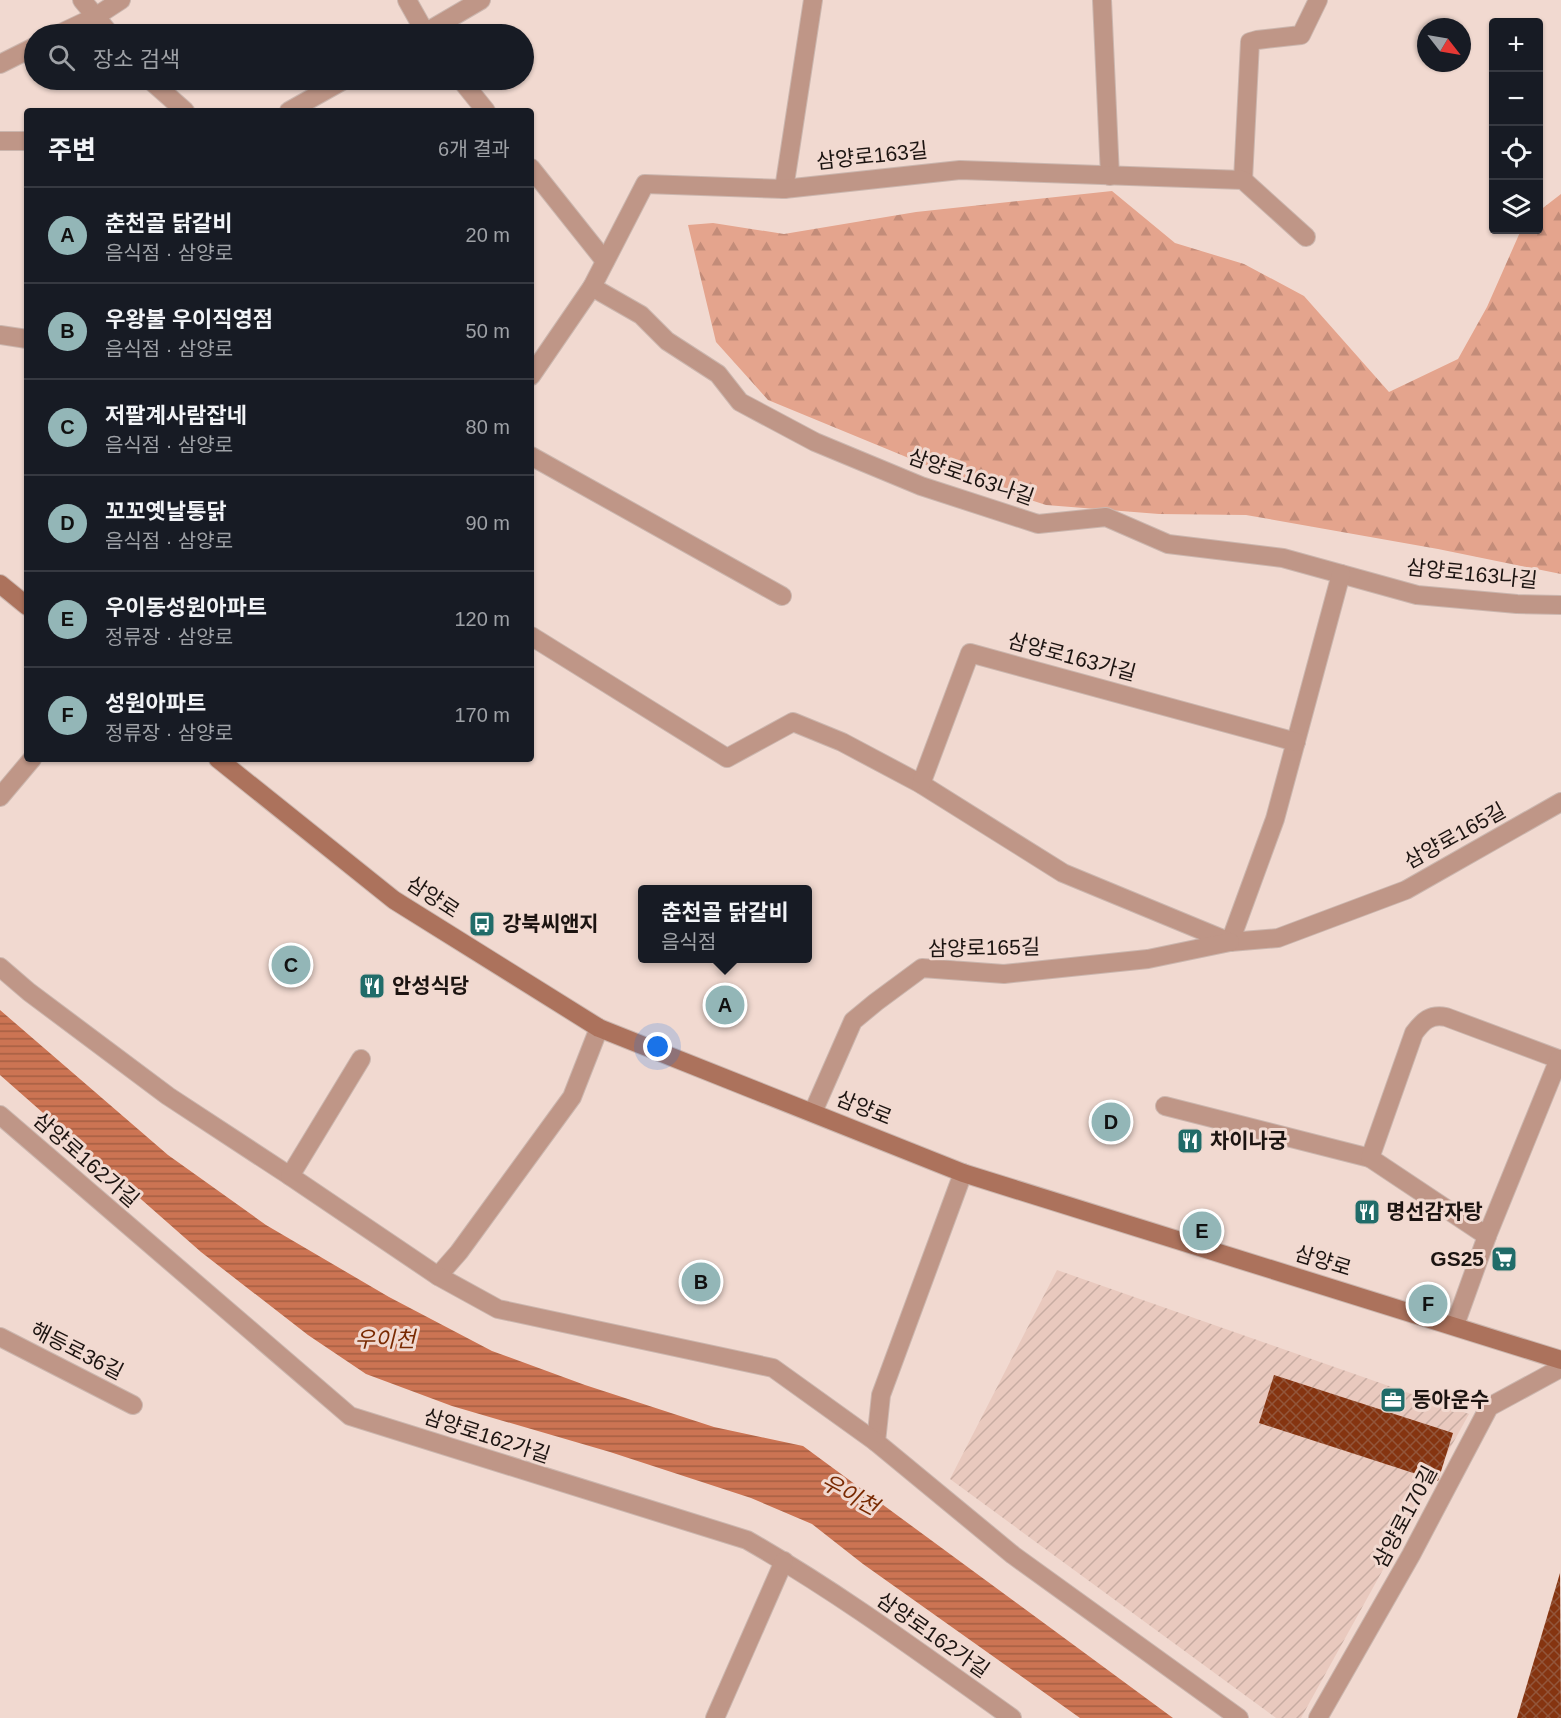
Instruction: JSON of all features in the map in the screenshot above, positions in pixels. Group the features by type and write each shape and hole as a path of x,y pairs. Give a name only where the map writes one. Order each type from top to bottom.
{"main road":[{"path":"0,584 24,604"},
{"name":"삼양로","path":"223,762 394,900 599,1028 963,1173 1561,1360"}],"street":[{"path":"82,0 101,24"},
{"path":"80,24 121,0"},
{"path":"407,0 419,24"},
{"path":"441,24 482,0"},
{"path":"784,189 813,0"},
{"path":"1102,0 1110,176"},
{"path":"1306,237 1243,180 1250,42 1301,35 1318,0"},
{"path":"0,64 24,52"},
{"path":"161,90 182,108"},
{"path":"294,108 326,90"},
{"path":"469,90 484,108"},
{"path":"0,141 24,141"},
{"name":"삼양로163길","path":"534,372 592,287 645,184 784,189 960,170 1243,180"},
{"path":"534,172 605,261"},
{"name":"삼양로163나길","path":"592,287 641,315 667,341 718,374 740,402 815,442 921,486 1038,524 1106,517 1167,544 1283,558 1417,595 1517,604 1561,605"},
{"path":"0,336 24,339"},
{"path":"534,458 782,596"},
{"path":"534,638 727,758 794,722 842,742 921,784 1063,873 1230,942 1275,819 1341,574"},
{"name":"삼양로163가길","path":"921,784 970,653 1296,742"},
{"path":"0,797 29,762"},
{"name":"삼양로165길","path":"813,1112 853,1022 922,968 1004,974 1148,959 1230,942 1278,938 1406,890 1561,802"},
{"path":"0,967 29,992 168,1096 438,1276 498,1309 773,1368 876,1442 1013,1555 1239,1718"},
{"path":"1370,1158 1414,1033 1423,1021 1436,1016 1446,1017 1560,1060 1487,1236 1455,1325"},
{"path":"438,1276 459,1252 572,1097 599,1028"},
{"path":"290,1176 361,1059"},
{"path":"1165,1106 1370,1158 1487,1236"},
{"name":"삼양로162가길","path":"0,1115 350,1416 747,1540 875,1621 1012,1718"},
{"path":"876,1442 880,1395 963,1173"},
{"name":"해등로36길","path":"0,1338 133,1405"},
{"name":"삼양로170길","path":"1318,1718 1412,1555 1489,1407 1561,1368"},
{"path":"715,1718 784,1562"}],"shaded area":[{"path":"1057,1270 1469,1414 1301,1718 1276,1718 950,1479"}],"green space":[{"path":"1112,191 1175,243 1244,264 1304,296 1389,392 1458,359 1487,307 1519,234 1543,234 1543,208 1561,194 1561,574 1438,549 1246,515 1159,514 1046,505 933,468 768,400 716,342 688,225 713,223 784,234 916,212"}],"water":[{"name":"우이천","path":"0,1010 168,1155 266,1225 389,1297 492,1351 585,1385 714,1427 803,1446 1173,1718 1080,1718 863,1564 812,1524 751,1498 610,1452 452,1406 366,1374 308,1335 201,1252 0,1075"}],"building":[{"path":"1274,1375 1453,1433 1438,1481 1259,1423"},
{"path":"1560,1573 1561,1718 1517,1718"}],"place":[{"name":"강북씨앤지","path":"482,924"},
{"name":"저팔계사람잡네","path":"291,965"},
{"name":"안성식당","path":"372,986"},
{"name":"춘천골 닭갈비","path":"725,1005"},
{"name":"꼬꼬옛날통닭","path":"1111,1122"},
{"name":"차이나궁","path":"1190,1141"},
{"name":"명선감자탕","path":"1367,1212"},
{"name":"우이동성원아파트","path":"1202,1231"},
{"name":"GS25","path":"1504,1259"},
{"name":"우왕불 우이직영점","path":"701,1282"},
{"name":"성원아파트","path":"1428,1304"},
{"name":"동아운수","path":"1393,1400"}]}
